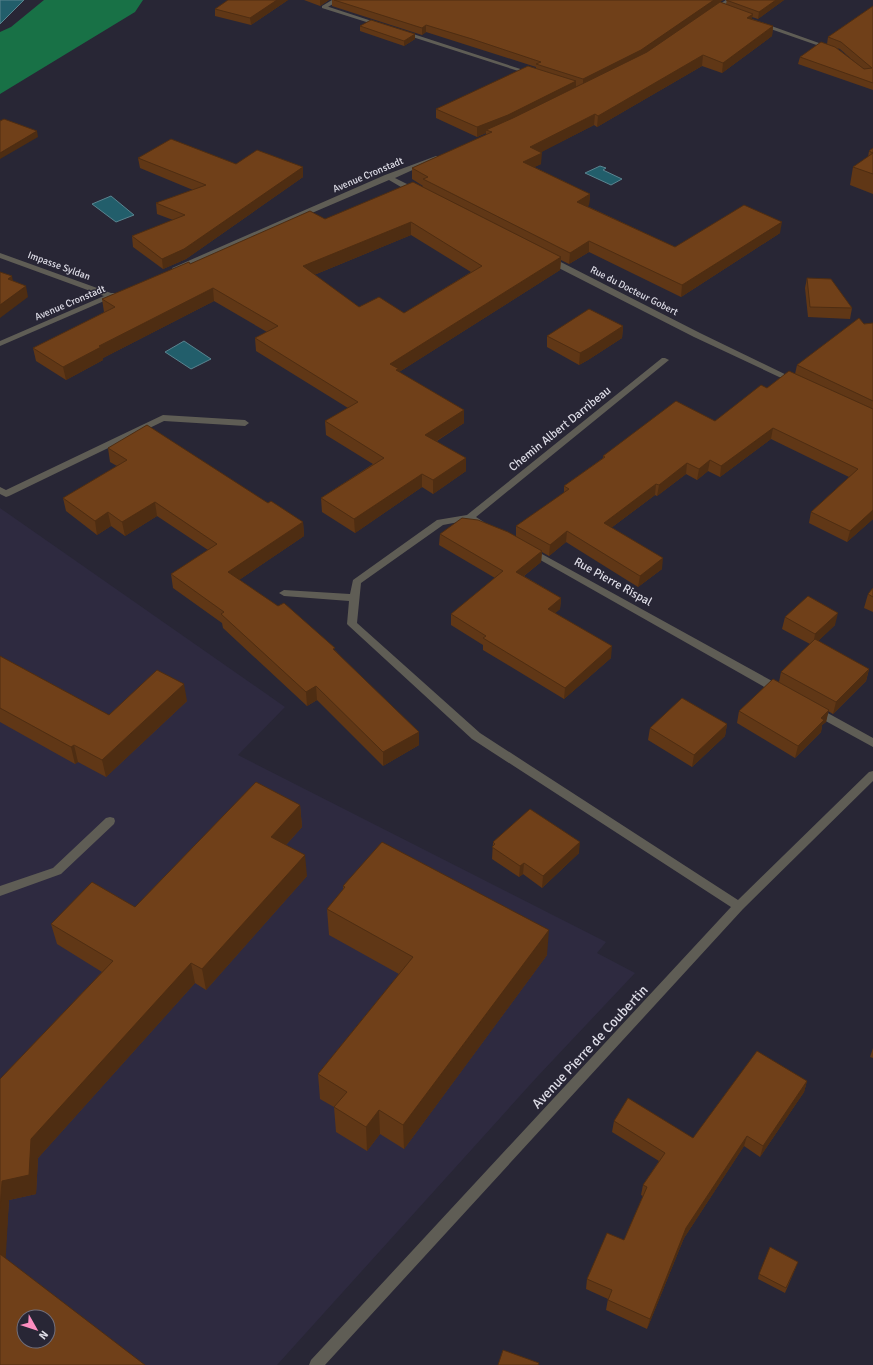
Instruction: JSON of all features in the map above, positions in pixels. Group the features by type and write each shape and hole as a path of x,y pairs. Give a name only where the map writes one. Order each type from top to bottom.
{"street":[{"path":"337,0 324,7 385,26"},
{"path":"704,17 730,0"},
{"path":"716,8 727,12"},
{"path":"756,22 837,51"},
{"path":"393,29 538,75"},
{"name":"Avenue Cronstadt","path":"170,271 388,177 448,153"},
{"path":"388,177 420,194"},
{"name":"Impasse Syldan","path":"0,255 115,294"},
{"name":"Rue du Docteur Gobert","path":"541,256 697,335 802,385"},
{"name":"Avenue Cronstadt","path":"0,344 115,294"},
{"name":"Chemin Albert Darribeau","path":"470,517 665,360"},
{"path":"2,495 163,418 245,423"},
{"path":"491,529 470,517 440,522 356,582 352,624 476,736 740,906"},
{"name":"Rue Pierre Rispal","path":"519,545 790,696"},
{"path":"284,593 354,598"},
{"path":"804,704 873,743"},
{"name":"Avenue Pierre de Coubertin","path":"316,1365 740,906 873,775"},
{"path":"0,891 57,871 110,821"}],"shaded area":[{"path":"0,508 285,707 238,755 606,942 597,953 635,973 537,1077 277,1365 0,1365"}],"green space":[{"path":"44,0 143,0 135,12 0,94 0,32 11,27"}],"water":[{"path":"0,0 24,0 0,24"},
{"path":"600,166 606,168 603,170 622,179 611,185 585,173"},
{"path":"111,196 134,215 116,222 92,204"},
{"path":"184,341 211,359 191,369 165,352"}],"building":[{"path":"228,0 277,0 250,18 215,9"},
{"path":"334,0 714,0 641,50 583,79 536,64 541,62 472,39 426,25 422,28"},
{"path":"726,0 776,0 759,12"},
{"path":"720,2 753,14 747,18 773,26 723,63 703,55 598,116 595,114 530,147 542,153 523,162 590,194 577,202 675,247 744,205 782,222 682,285 589,241 570,253 423,179 428,177 412,168 492,132 486,130 647,52"},
{"path":"873,6 873,83 800,57 821,42 835,47 864,69 872,68 841,42 828,37"},
{"path":"371,20 415,34 404,41 360,26"},
{"path":"528,66 576,81 508,115 477,127 436,109"},
{"path":"4,119 37,131 0,153 0,121"},
{"path":"171,139 236,164 257,150 303,167 184,249 162,259 132,236 185,215 156,203 206,185 138,158"},
{"path":"873,153 873,174 853,167"},
{"path":"413,182 561,257 390,364 399,369 396,370 464,410 425,435 466,458 433,480 422,474 354,519 321,498 384,458 325,421 358,402 255,338 278,326 213,288 99,346 101,347 63,367 33,348 115,307 102,299 189,262 190,264 310,211 325,219","holes":["411,222 482,266 404,313 379,297 359,307 303,266"]},
{"path":"0,272 12,276 8,279 26,286 0,305"},
{"path":"807,278 831,279 852,308 810,307"},
{"path":"589,309 623,326 580,353 547,336"},
{"path":"859,318 864,324 873,323 873,401 797,365"},
{"path":"789,371 873,409 873,510 850,531 811,512 858,469 773,428 721,466 710,460 699,469 687,463 659,485 656,484 604,523 663,558 640,576 567,531 550,545 516,526 569,489 564,486 605,457 603,456 676,401 715,421 761,385 767,388"},
{"path":"147,425 268,503 271,501 303,522 228,572 278,606 284,603 335,648 333,649 419,732 383,752 316,686 306,692 221,614 224,612 171,574 217,544 155,502 122,522 108,512 95,521 63,498 127,460 108,448"},
{"path":"462,518 478,520 508,532 542,551 516,572 561,598 548,609 612,646 565,688 483,638 486,636 451,614 503,571 440,534"},
{"path":"873,588 873,597 868,594"},
{"path":"808,596 838,613 815,634 785,617"},
{"path":"815,639 869,669 836,702 781,672"},
{"path":"0,656 109,715 157,670 184,684 102,760 74,745 71,747 0,708"},
{"path":"773,679 829,710 821,718 824,720 798,746 739,711"},
{"path":"682,698 727,724 694,755 650,728"},
{"path":"256,782 300,805 271,837 305,855 202,969 191,963 31,1139 29,1175 2,1181 0,1209 0,1079 113,961 51,924 92,882 135,907"},
{"path":"530,809 580,842 543,876 524,863 520,866 492,847 495,844 493,842"},
{"path":"382,842 549,930 403,1125 379,1110 366,1127 334,1107 347,1092 318,1074 413,957 327,909 345,887 343,886"},
{"path":"757,1051 807,1081 763,1146 747,1136 686,1228 650,1319 608,1300 612,1290 587,1279 607,1233 624,1240 647,1187 643,1185 665,1153 614,1121 628,1098 693,1138"},
{"path":"770,1247 798,1262 786,1288 759,1274"},
{"path":"0,1254 145,1365 0,1365"},
{"path":"503,1350 539,1363 538,1365 498,1365"}]}
